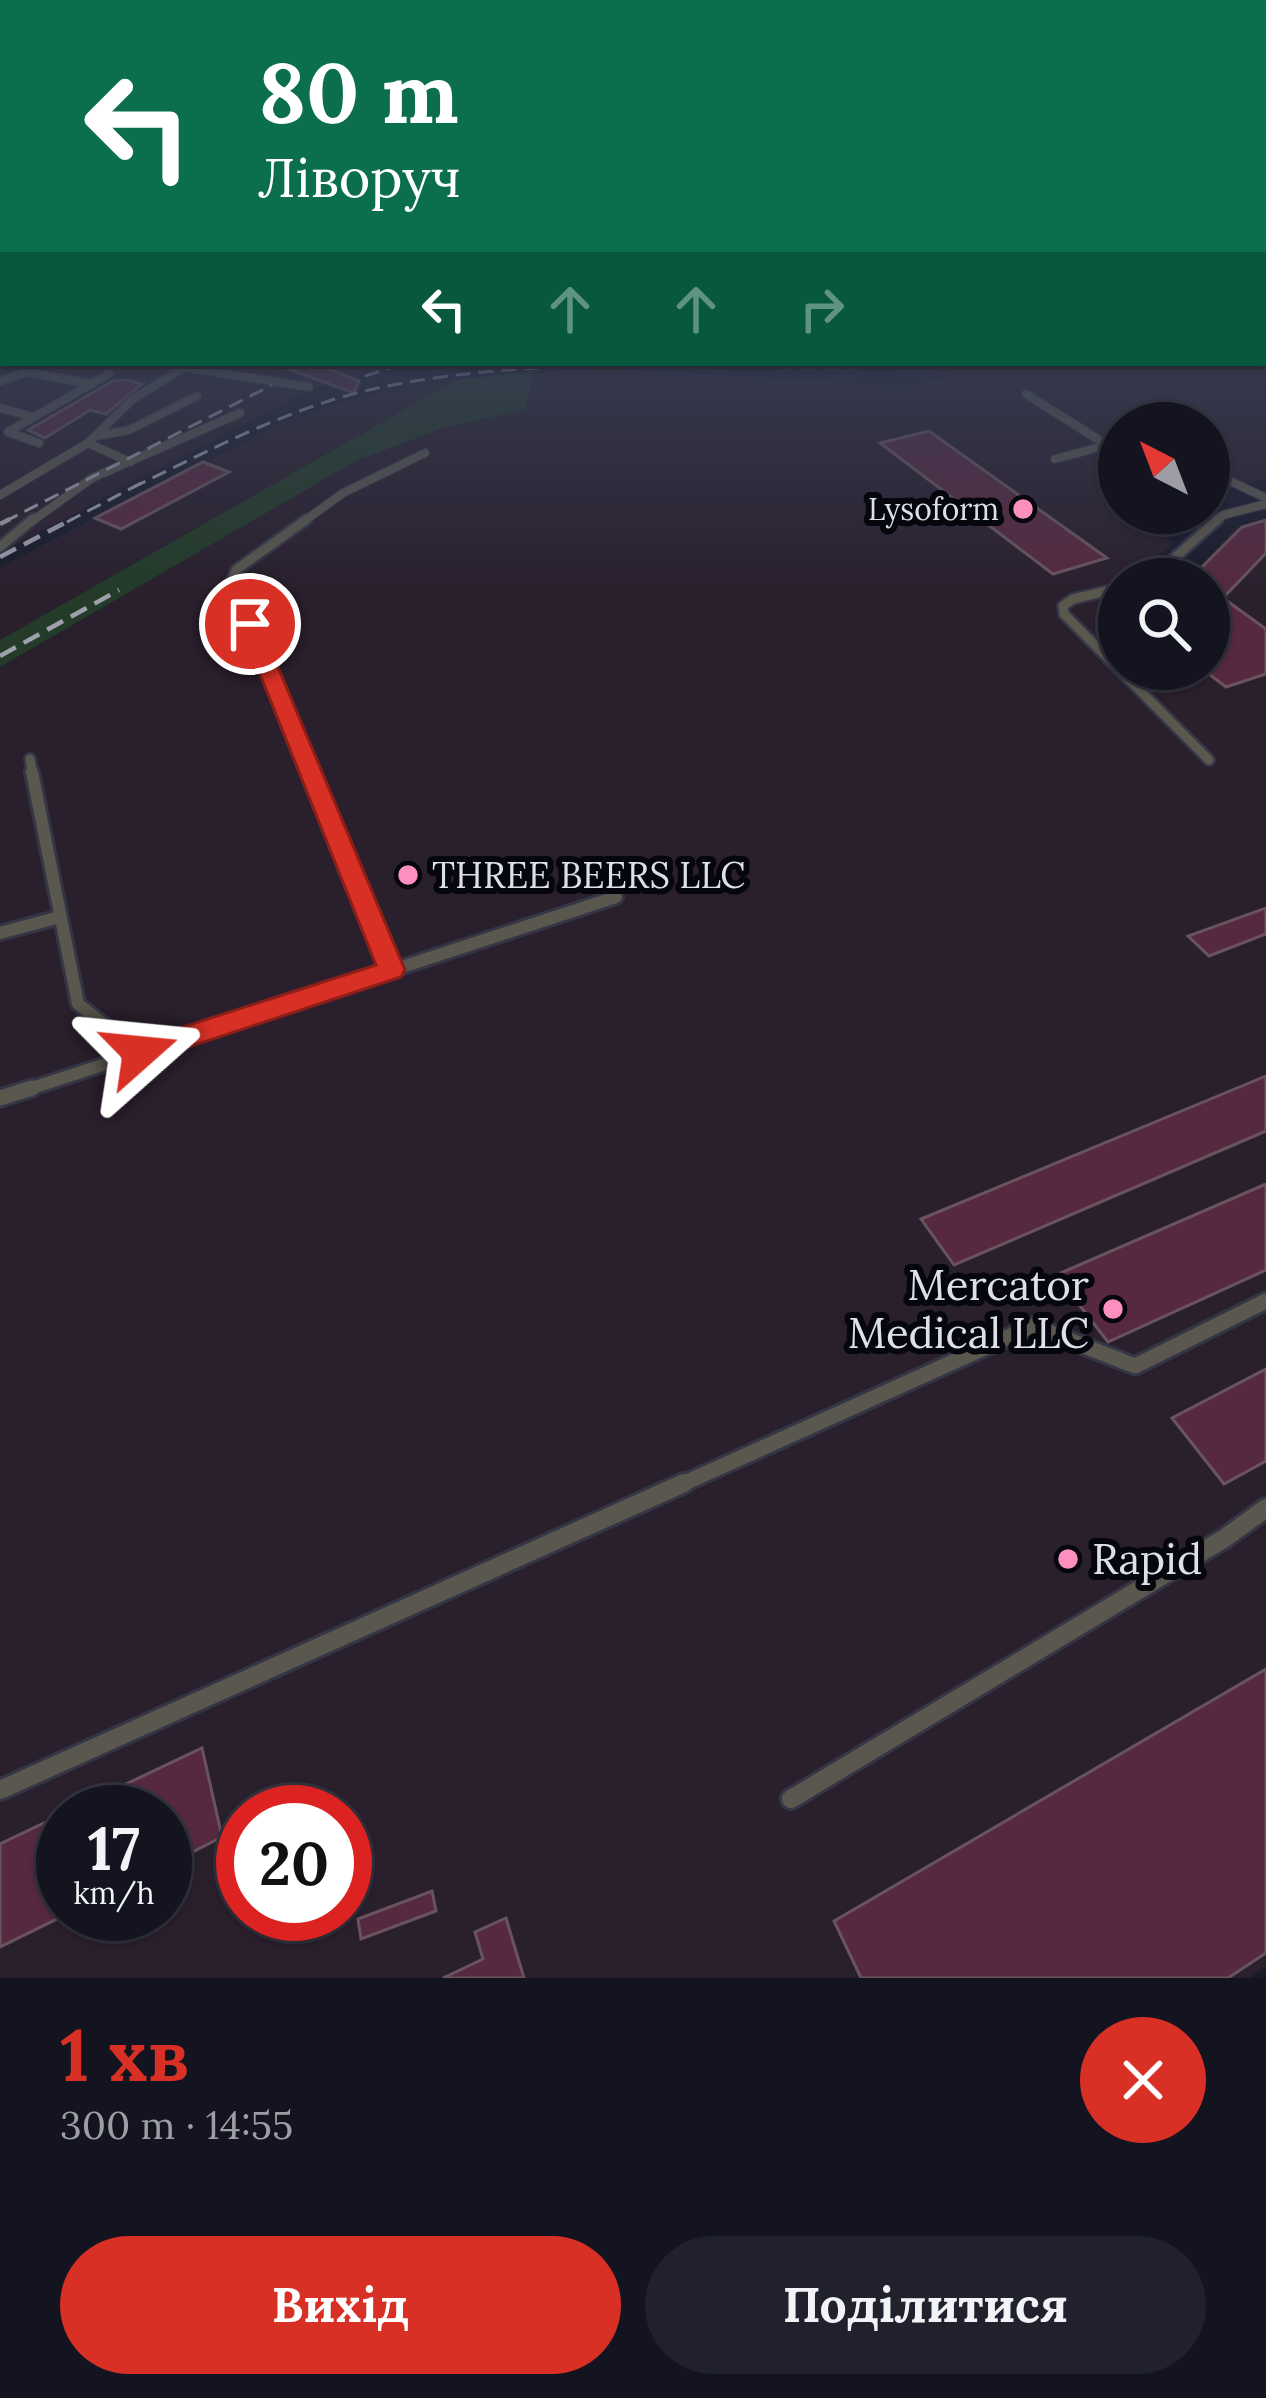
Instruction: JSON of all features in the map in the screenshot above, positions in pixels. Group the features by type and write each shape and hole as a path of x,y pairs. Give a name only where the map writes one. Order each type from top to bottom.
{"lane":[{"path":"9,410 34,417"},
{"path":"39,443 8,432 46,410"},
{"path":"0,495 92,439 121,410"},
{"path":"92,439 129,430 167,410"},
{"path":"1052,410 1098,439"},
{"path":"0,547 18,538 50,504 240,412"},
{"path":"92,439 130,462"},
{"path":"1055,459 1098,447"},
{"path":"392,970 233,574 343,494 425,453"},
{"path":"1230,482 1266,501"},
{"path":"1174,558 1222,515 1266,501"},
{"path":"1098,593 1063,606 1064,614 1098,648"},
{"path":"1139,690 1209,760"},
{"path":"30,758 78,1004 140,1052"},
{"path":"0,1098 616,897"},
{"path":"0,933 60,917"},
{"path":"0,1790 1033,1326 1135,1366 1266,1301"},
{"path":"791,1799 1225,1538 1266,1508"}],"shaded area":[{"path":"0,410 270,410 0,553"},
{"path":"320,410 403,410 0,640 0,567 282,423"},
{"path":"520,410 1098,410 1098,534 1160,534 1174,543 1156,558 1098,558 1098,690 1230,690 1230,558 1209,558 1235,528 1266,520 1266,1967 1249,1978 0,1978 0,667 356,461 443,428"},
{"path":"1230,410 1265,410 1266,479 1230,488"}],"green space":[{"path":"403,410 520,410 443,428 356,461 0,667 0,640"}],"building":[{"path":"62,410 90,410 45,438 28,430"},
{"path":"929,431 1107,558 1053,574 880,443"},
{"path":"203,462 229,472 121,529 95,518"},
{"path":"1266,520 1266,553 1230,591 1230,558 1211,558 1242,527"},
{"path":"1230,603 1266,629 1266,674 1230,686"},
{"path":"1266,908 1266,934 1209,956 1188,936"},
{"path":"1266,1076 1266,1131 954,1265 921,1219"},
{"path":"1266,1184 1266,1270 1108,1342 1056,1275"},
{"path":"1266,1369 1266,1461 1224,1484 1172,1418"},
{"path":"1266,1669 1266,1953 1228,1978 861,1978 834,1921"},
{"path":"202,1748 216,1810 216,1840 192,1852 192,1785 124,1785"},
{"path":"36,1827 36,1929 0,1947 0,1844"},
{"path":"432,1891 436,1911 372,1935 372,1914"},
{"path":"506,1918 524,1978 443,1978 483,1959 475,1932"}],"railway":[{"path":"4,522 222,410"},
{"path":"132,488 302,410"},
{"path":"67,522 143,482"},
{"path":"4,522 10,519"},
{"path":"0,557 72,519"},
{"path":"0,524 4,522"},
{"path":"0,656 119,590"}],"place":[{"name":"Lysoform","path":"1023,509"},
{"name":"THREE BEERS LLC","path":"408,875"},
{"name":"Mercator Medical LLC","path":"1113,1309"},
{"name":"Rapid","path":"1068,1559"}],"route":[{"path":"140,1052 392,970 250,624"}]}
